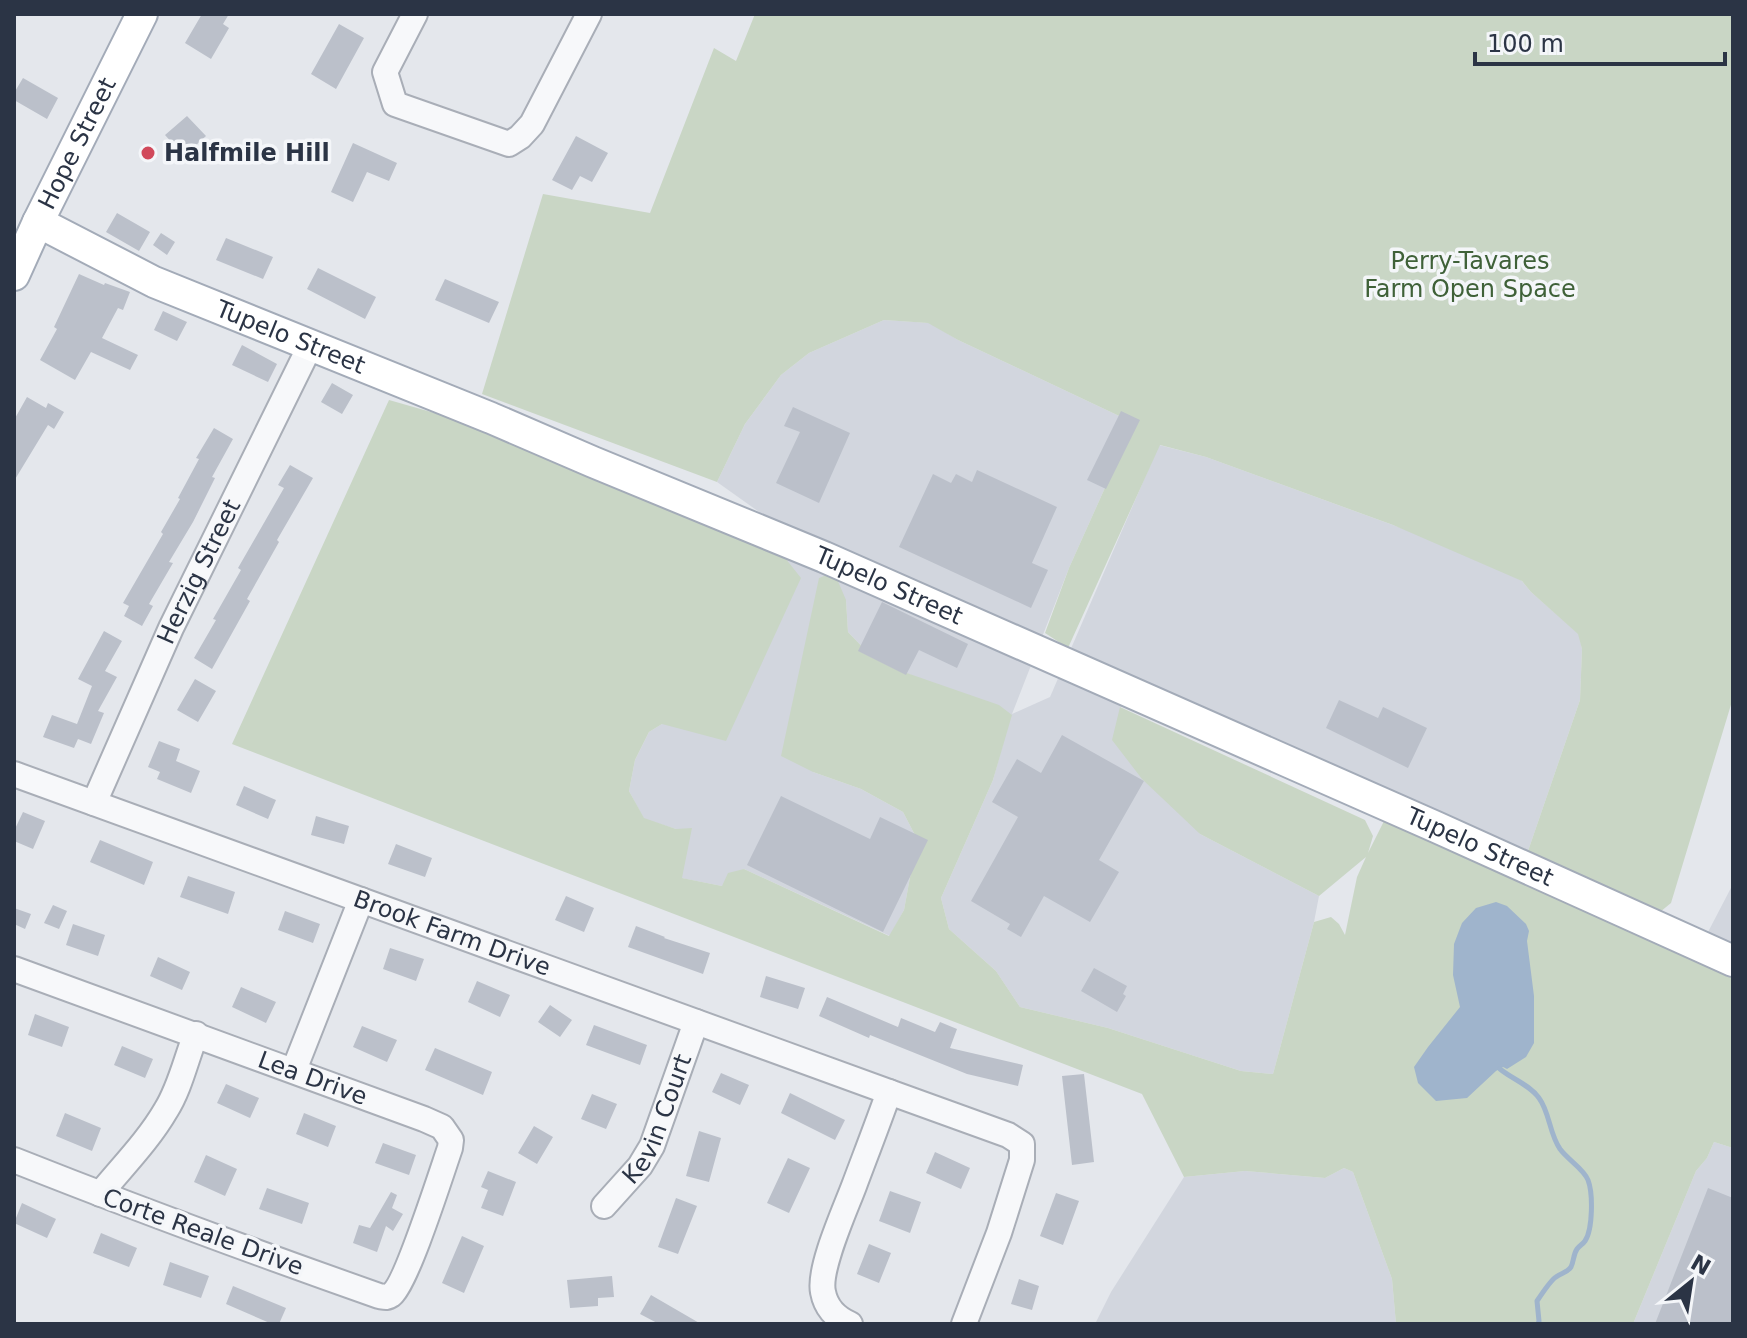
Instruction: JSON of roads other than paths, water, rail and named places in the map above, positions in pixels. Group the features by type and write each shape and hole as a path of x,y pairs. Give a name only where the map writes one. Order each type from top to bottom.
{"main road":[{"name":"Hope Street","path":"14,275 142,14"},
{"name":"Tupelo Street","path":"38,222 154,282 824,557 1733,961"}],"street":[{"path":"415,14 385,72 395,104 509,144 532,124 589,14"},
{"name":"Herzig Street","path":"94,803 171,628 311,344"},
{"name":"Brook Farm Drive","path":"14,774 1008,1135 1022,1144 1022,1160 999,1233 964,1324"},
{"path":"294,1070 361,900"},
{"name":"Lea Drive","path":"14,969 442,1127 451,1140 450,1148 409,1264 393,1294"},
{"name":"Kevin Court","path":"604,1206 640,1166 652,1146 696,1022"},
{"path":"100,1194 167,1110 196,1034"},
{"path":"850,1324 839,1319 828,1306 822,1274 889,1092"},
{"name":"Corte Reale Drive","path":"14,1160 364,1291 388,1297 393,1294"}],"water":[{"path":"1496,902 1507,906 1529,931 1527,941 1534,996 1534,1043 1526,1057 1507,1069 1503,1067 1496,1071 1467,1098 1436,1101 1418,1083 1414,1067 1460,1007 1453,975 1454,944 1462,923 1476,908"}],"waterway":[{"path":"1500,1069 1531,1089 1539,1098 1556,1143 1586,1176 1590,1186 1588,1235 1576,1251 1568,1271 1554,1278 1537,1301 1538,1324"}],"place":[{"name":"Halfmile Hill","path":"148,153"}],"park label":[{"name":"Perry-Tavares Farm Open Space","path":"1470,275"}]}
